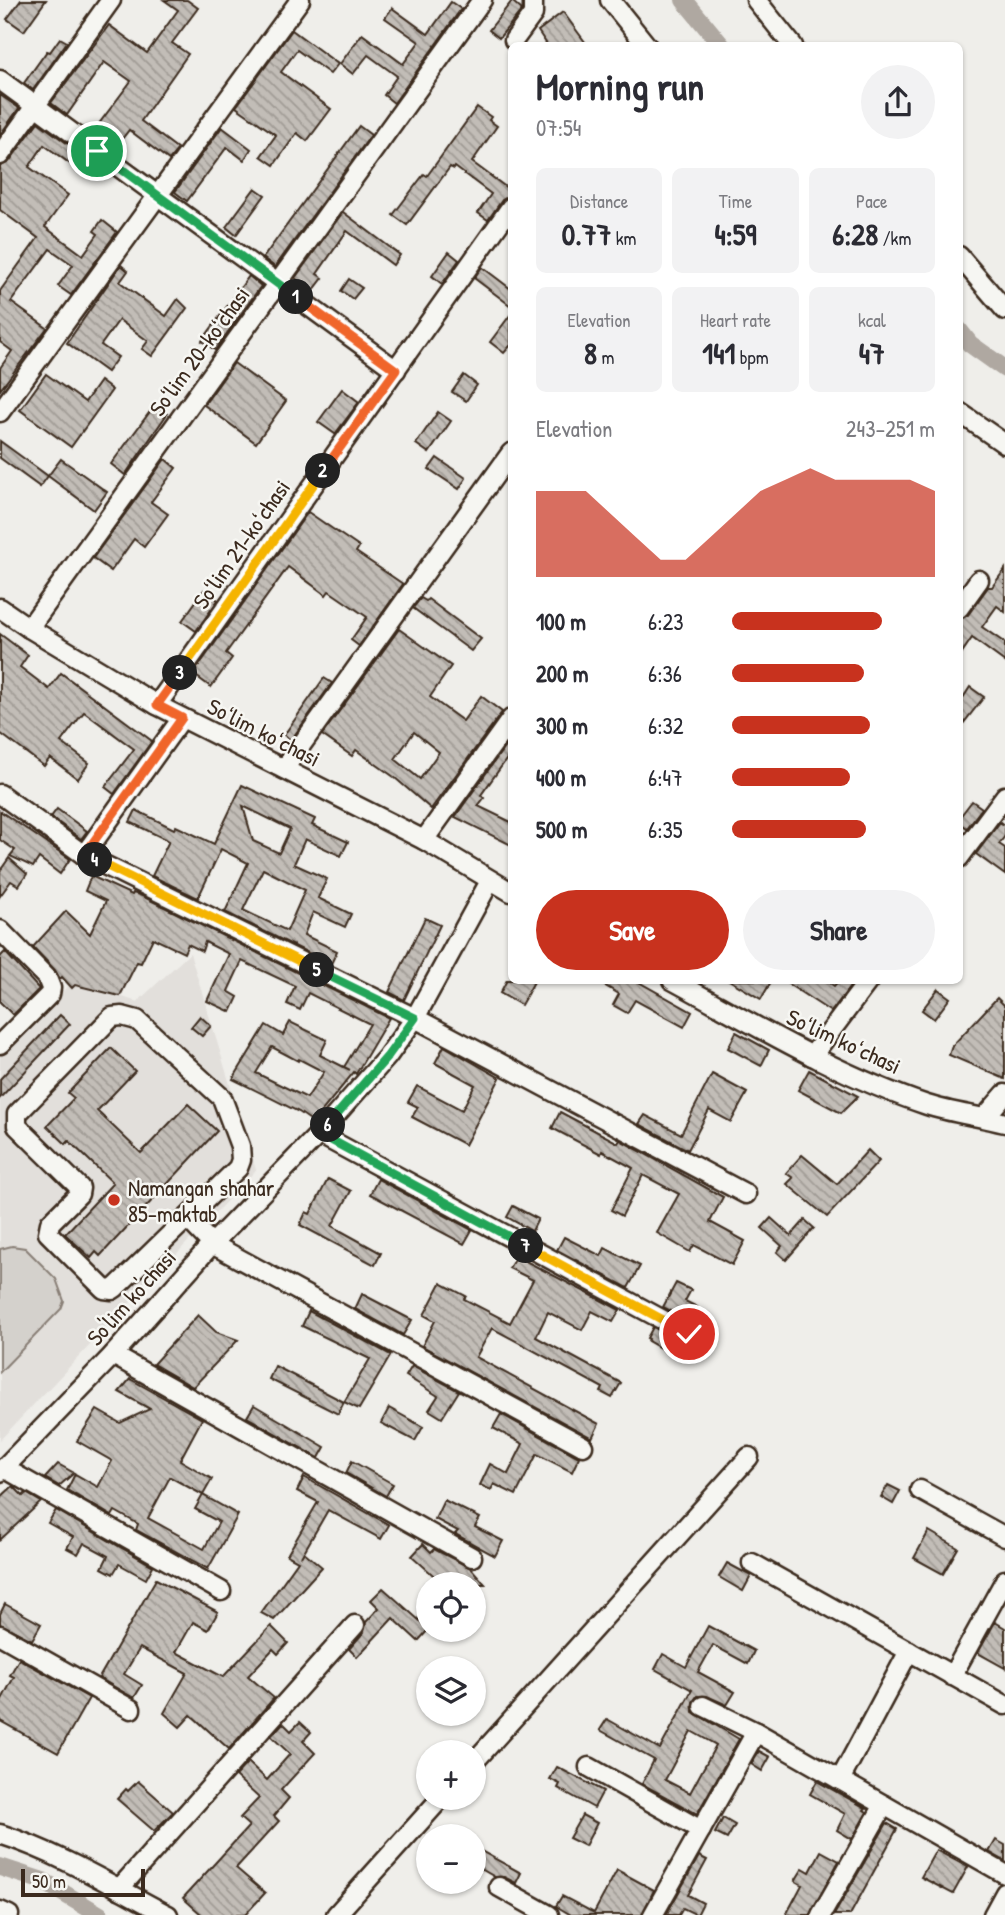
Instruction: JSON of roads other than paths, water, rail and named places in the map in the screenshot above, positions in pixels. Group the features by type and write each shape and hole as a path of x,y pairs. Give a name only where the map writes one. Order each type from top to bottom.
{"street":[{"path":"0,155 111,0"},
{"path":"0,412 300,0"},
{"name":"Soʻlim 20-koʻchasi","path":"29,628 482,0"},
{"path":"514,40 533,14 533,0"},
{"path":"610,0 644,42"},
{"path":"756,0 790,42"},
{"path":"0,80 396,370"},
{"name":"Soʻlim 21-koʻchasi","path":"157,705 508,211"},
{"path":"963,261 1005,310"},
{"path":"963,415 1005,444"},
{"path":"284,769 508,457"},
{"path":"963,602 979,580"},
{"name":"Soʻlim koʻchasi","path":"0,608 157,705 424,840 508,890"},
{"path":"84,855 182,718"},
{"path":"424,840 508,723"},
{"path":"0,794 84,855 415,1018 746,1194"},
{"path":"963,853 1005,796"},
{"name":"So'lim ko'chasi","path":"2,1470 113,1354 212,1244 320,1134 387,1057 415,1018 490,881"},
{"path":"0,930 47,978 51,988 50,994 0,1044"},
{"name":"Soʻlim koʻchasi","path":"686,984 812,1056 876,1086 929,1105 1005,1123"},
{"path":"812,1056 866,984"},
{"path":"122,1016 137,1020 222,1098 240,1146 241,1160 238,1168 187,1218 112,1290 104,1289 48,1233 50,1223 79,1194 80,1188 17,1126 16,1118 112,1017 122,1016"},
{"path":"985,1117 1005,1094"},
{"path":"320,1134 689,1334"},
{"path":"187,1218 212,1244 583,1446"},
{"path":"113,1354 472,1557"},
{"path":"486,1749 749,1457"},
{"path":"2,1470 221,1591"},
{"path":"920,1490 1005,1537"},
{"path":"752,1563 1005,1705"},
{"path":"952,1675 1005,1580"},
{"path":"118,1889 355,1625"},
{"path":"0,1635 131,1709"},
{"path":"840,1780 909,1651"},
{"path":"703,1706 756,1732 1005,1874"},
{"path":"653,1915 756,1732"},
{"path":"589,1767 701,1830"},
{"path":"821,1915 884,1805"},
{"path":"336,1915 430,1810"},
{"path":"0,1834 23,1841 168,1915"},
{"path":"499,1887 549,1915"},
{"path":"993,1915 1005,1893"},
{"path":"0,1911 9,1915"}],"waterway":[{"path":"684,0 719,42"},
{"path":"963,335 970,344 1005,369"},
{"path":"0,1867 43,1881 100,1915"}],"place":[{"name":"Namangan shahar 85-maktab","path":"114,1200"}]}
